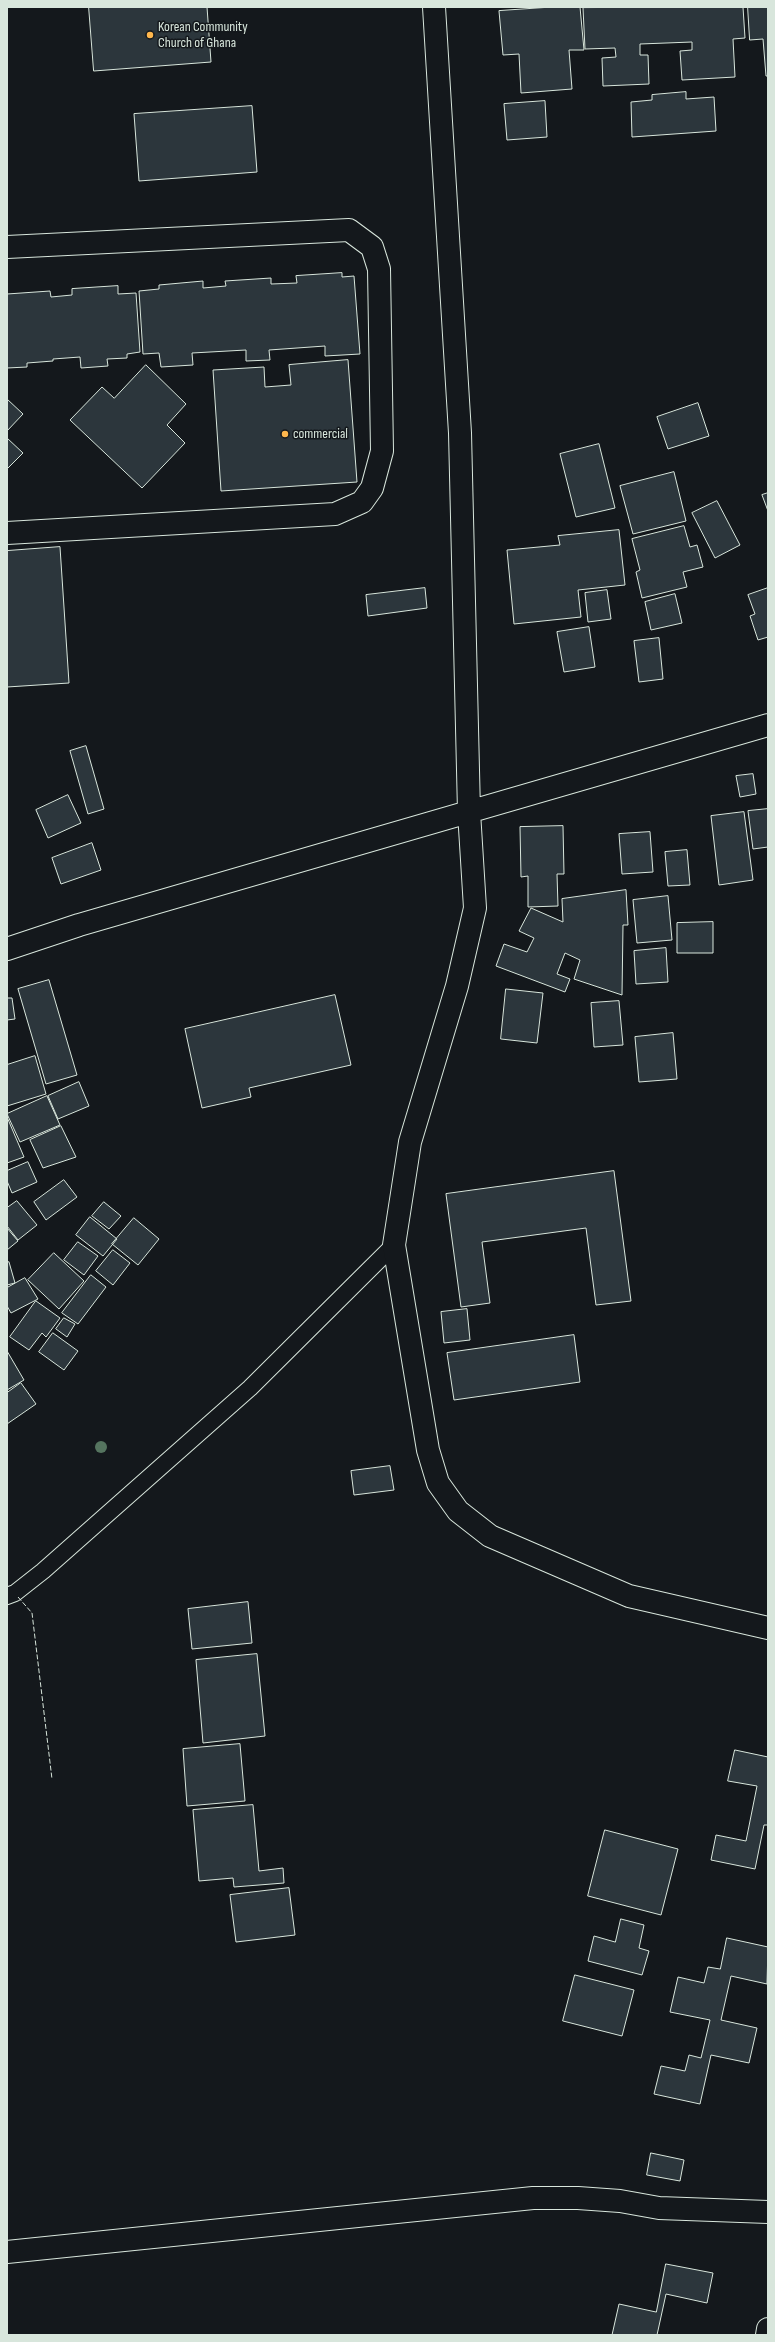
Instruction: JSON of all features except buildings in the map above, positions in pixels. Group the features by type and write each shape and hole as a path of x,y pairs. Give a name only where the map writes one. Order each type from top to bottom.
{"street":[{"path":"434,7 460,433 469,812 475,908 457,986 410,1142 394,1245 428,1450 438,1483 458,1511 490,1536 629,1596 768,1628"},
{"path":"7,247 349,230 372,247 379,269 382,450 372,488 362,502 335,514 7,533"},
{"path":"7,949 87,923 768,725"},
{"path":"7,2252 533,2198 578,2198 620,2201 659,2208 768,2212"},
{"path":"767,2335 768,2329"}],"lane":[{"path":"7,1596 15,1593 43,1571 250,1388 394,1245"}],"fence":[{"path":"18,1597 32,1613 52,1779"}],"place":[{"name":"Korean Community Church of Ghana","path":"150,35"},
{"name":"commercial","path":"285,434"}]}
